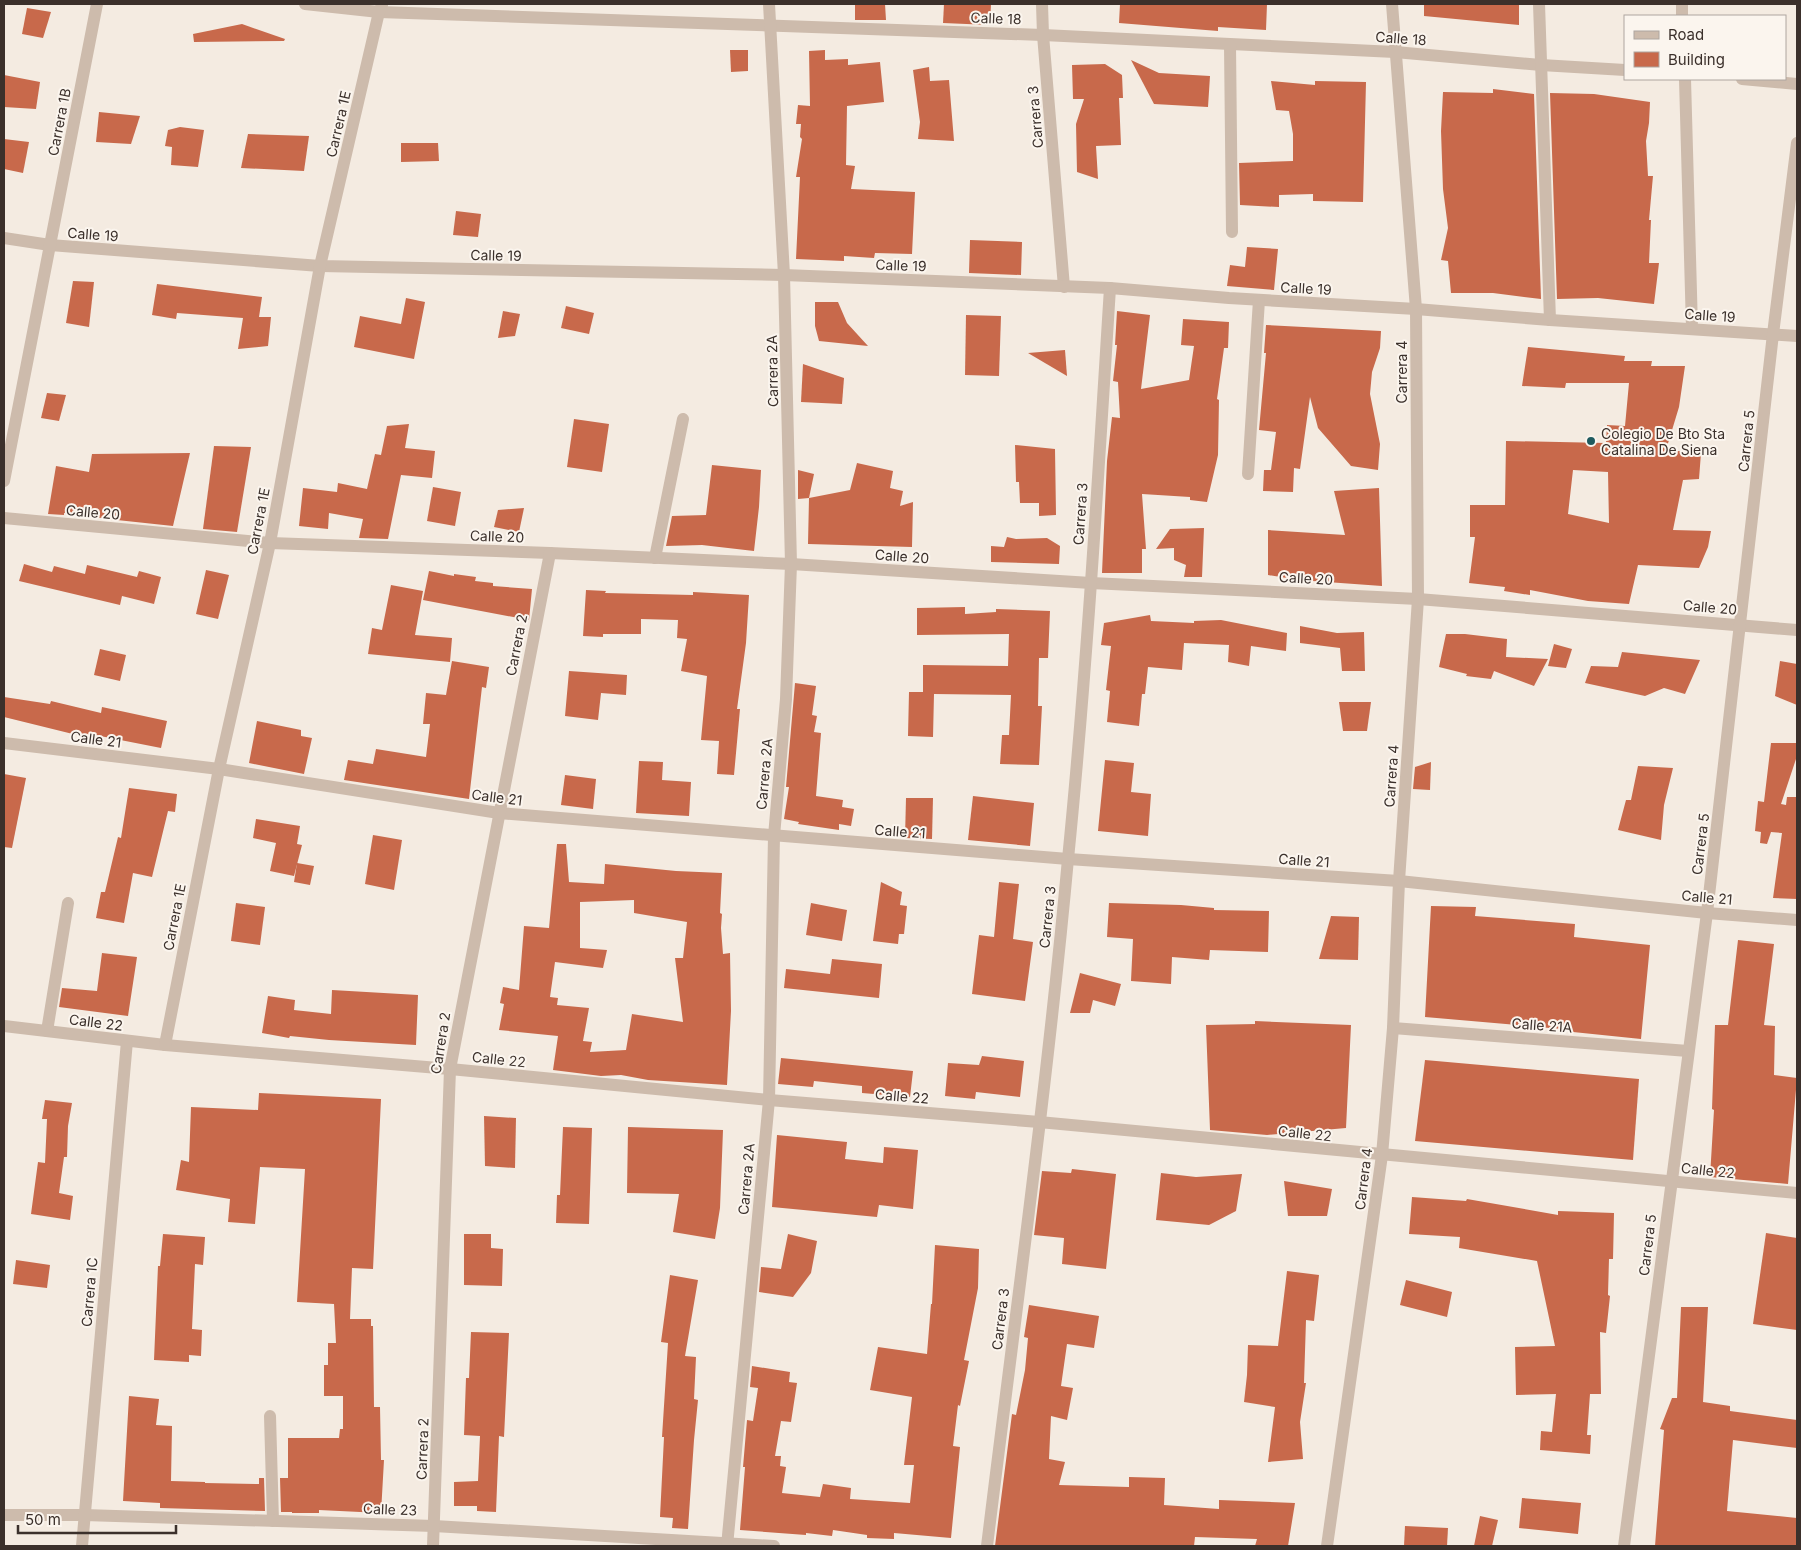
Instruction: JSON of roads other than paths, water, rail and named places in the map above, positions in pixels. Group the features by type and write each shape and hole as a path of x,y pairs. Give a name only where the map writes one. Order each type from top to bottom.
{"street":[{"name":"Carrera 1B","path":"4,481 97,4"},
{"name":"Calle 18","path":"305,4 1043,35 1394,52 1624,70"},
{"name":"Carrera 2A","path":"727,1544 769,1100 774,836 786,700 791,564 784,275 769,4"},
{"name":"Carrera 3","path":"1042,4 1064,287"},
{"name":"Carrera 4","path":"1327,1546 1382,1156 1393,1028 1399,881 1418,599 1416,309 1394,52 1392,4"},
{"path":"1539,4 1550,320"},
{"name":"Carrera 1E","path":"165,1045 219,769 270,543 320,266 380,8"},
{"path":"1230,45 1232,232"},
{"path":"1685,80 1692,328"},
{"path":"1753,80 1797,84"},
{"name":"Carrera 5","path":"1624,1546 1707,913 1773,334 1797,143"},
{"name":"Calle 19","path":"4,238 50,245 320,266 784,275 1110,288 1259,300 1416,309 1550,320 1797,336"},
{"name":"Carrera 3","path":"987,1546 1039,1122 1068,859 1091,583 1110,288"},
{"path":"1248,474 1259,300"},
{"path":"655,558 683,419"},
{"name":"Calle 20","path":"4,518 270,543 791,564 1091,583 1418,599 1797,630"},
{"name":"Carrera 2","path":"433,1546 450,1069 550,553"},
{"name":"Calle 21","path":"4,743 219,769 499,813 1068,859 1399,881 1707,913 1797,920"},
{"path":"47,1031 68,903"},
{"name":"Calle 22","path":"4,1026 165,1045 450,1069 769,1100 1039,1122 1382,1156 1797,1193"},
{"name":"Calle 21A","path":"1393,1028 1688,1051"},
{"name":"Carrera 1C","path":"82,1546 127,1041"},
{"path":"270,1416 273,1521"},
{"name":"Calle 23","path":"4,1515 84,1515 434,1526 774,1546"}],"place":[{"name":"Colegio De Bto Sta Catalina De Siena","path":"1591,441"}]}
